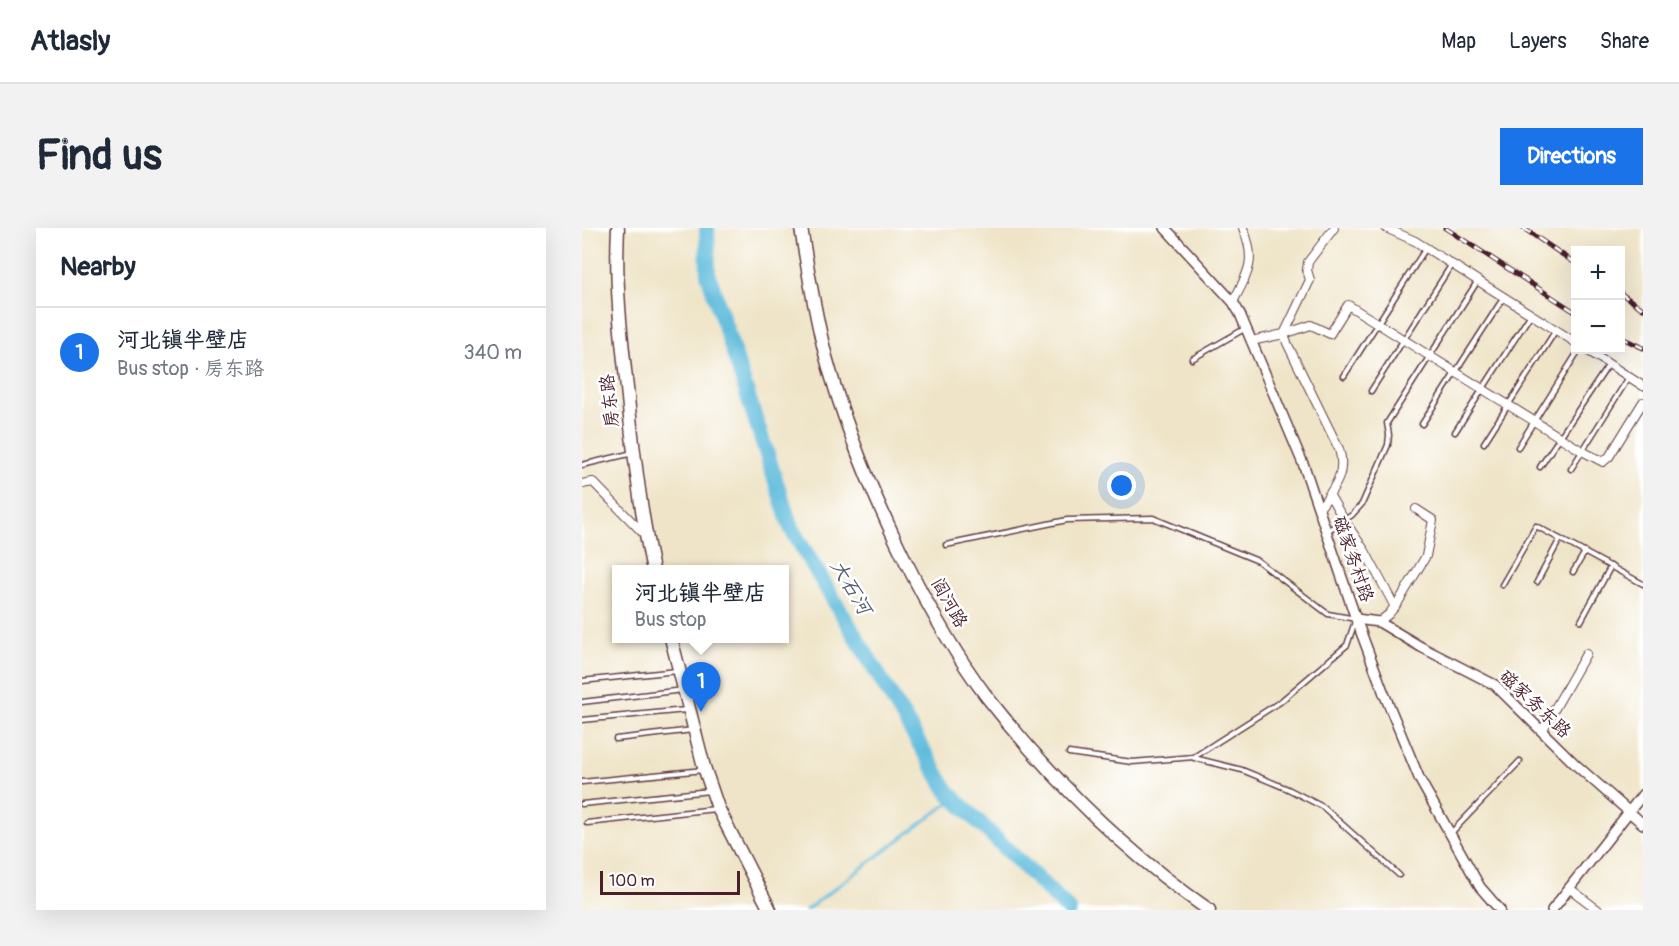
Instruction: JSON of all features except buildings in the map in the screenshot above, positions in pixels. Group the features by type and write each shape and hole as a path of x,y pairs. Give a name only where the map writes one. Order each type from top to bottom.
{"main road":[{"name":"房东路","path":"618,228 617,293 633,453 652,565"},
{"name":"阎河路","path":"801,228 810,290 826,357 844,417 882,514 924,599 986,695 1034,753 1094,816 1171,884 1209,910"},
{"path":"672,643 705,770 718,808 770,910"}],"street":[{"name":"磁家务村路","path":"1165,228 1233,302 1246,328 1304,466 1356,619 1420,780 1480,887 1500,910"},
{"path":"1233,302 1250,270 1250,243 1243,228"},
{"path":"1319,509 1339,480 1342,461 1339,449 1284,334 1310,280 1307,270 1308,262 1334,228"},
{"path":"1386,228 1415,241 1571,339"},
{"path":"1251,341 1311,325 1330,334 1348,305 1603,462 1609,457 1643,402"},
{"path":"1593,354 1643,386"},
{"path":"582,484 592,482 646,537"},
{"path":"1329,494 1365,551 1395,607"},
{"path":"1379,622 1395,607 1426,556 1433,520 1416,509"},
{"name":"磁家务东路","path":"1356,619 1379,622 1421,647 1495,685 1576,765 1643,824"},
{"path":"1542,731 1586,654"},
{"path":"1552,910 1643,794"},
{"path":"1569,888 1598,910"}],"lane":[{"path":"1344,376 1426,248"},
{"path":"1371,392 1452,264"},
{"path":"1326,531 1352,515 1362,504 1388,445 1387,423 1478,280"},
{"path":"1422,424 1504,297"},
{"path":"1455,432 1531,314"},
{"path":"1192,359 1246,328"},
{"path":"1484,443 1556,330"},
{"path":"1518,447 1576,354"},
{"path":"1540,467 1609,364"},
{"path":"1571,469 1629,377"},
{"path":"582,465 633,453"},
{"path":"946,545 1067,520 1153,518 1258,561 1328,614 1356,619 1347,645 1280,702 1194,758"},
{"path":"1502,585 1536,526 1643,584"},
{"path":"1537,582 1560,539"},
{"path":"1573,572 1585,552"},
{"path":"1581,621 1611,566"},
{"path":"582,681 680,671"},
{"path":"582,702 684,690"},
{"path":"582,720 690,710"},
{"path":"616,739 695,730"},
{"path":"1069,753 1132,762 1194,758 1242,770 1288,789 1323,807 1399,875"},
{"path":"1450,834 1520,760"},
{"path":"582,782 705,770"},
{"path":"582,804 712,791"},
{"path":"587,823 718,808"}],"waterway":[{"name":"大石河","path":"707,228 708,274 791,528 948,792 1069,910"},
{"path":"806,910 955,798"}],"railway":[{"path":"1445,228 1571,309"},
{"path":"1523,228 1571,260"},
{"path":"1625,296 1643,309"},
{"path":"1625,339 1643,348"}],"place":[{"name":"河北镇半壁店","path":"701,712"}]}
